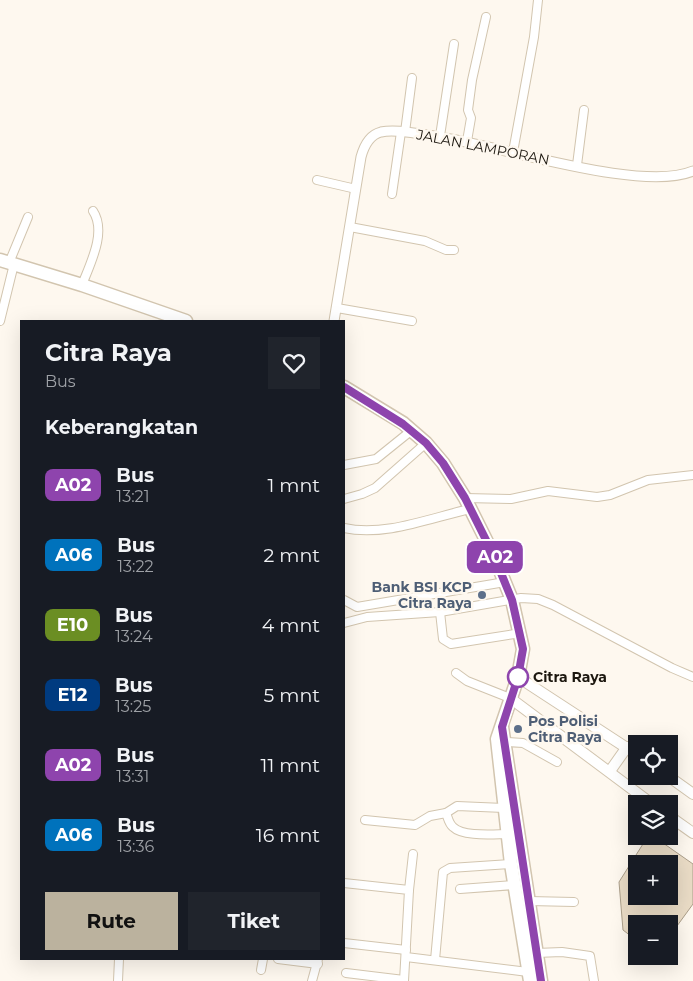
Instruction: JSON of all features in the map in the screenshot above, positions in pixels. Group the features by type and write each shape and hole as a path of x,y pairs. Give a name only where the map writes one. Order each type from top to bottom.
{"highway":[{"path":"8,262 82,285 159,317 179,320"},
{"path":"345,388 412,430 443,463 468,504 506,582 512,600 521,633 523,649 518,677 497,739 511,864 529,977"},
{"path":"502,727 506,742 541,981"}],"main road":[{"path":"518,677 627,747 610,771"},
{"path":"510,698 641,795"},
{"path":"678,783 693,794"},
{"path":"678,823 693,834"}],"street":[{"path":"513,152 534,37 538,0"},
{"path":"467,142 470,118 468,110 472,80 486,17"},
{"path":"440,136 454,44"},
{"path":"392,194 412,78"},
{"path":"577,165 584,110"},
{"name":"JALAN LAMPORAN","path":"334,320 361,157 367,142 375,134 403,132 440,136 602,171 654,176 677,176 693,171"},
{"path":"317,180 356,189"},
{"path":"82,285 96,242 98,221 93,211"},
{"path":"0,321 8,262 28,217"},
{"path":"350,227 425,241 446,250 454,250"},
{"path":"337,308 412,321"},
{"path":"345,465 376,459 412,430"},
{"path":"345,499 375,488 426,443"},
{"path":"345,528 360,532 380,530 468,504 511,498 548,490 597,497 610,495 648,480 693,475"},
{"path":"345,601 357,607 506,582"},
{"path":"345,623 367,618 440,612 512,600 530,598 544,600 672,668 693,677"},
{"path":"440,612 443,639 451,644 521,633"},
{"path":"456,673 467,681 510,698"},
{"path":"506,742 523,743 557,762"},
{"path":"365,820 415,824 430,816 446,813 457,806 504,808"},
{"path":"446,813 451,826 458,830 480,834 508,834"},
{"path":"346,973 404,980 413,854"},
{"path":"435,960 443,872 450,868 511,864"},
{"path":"345,883 409,890"},
{"path":"460,889 515,885"},
{"path":"529,901 574,902"},
{"path":"345,943 529,977"},
{"path":"536,953 562,952 590,956 594,981"},
{"path":"118,981 119,960"},
{"path":"261,970 263,960"},
{"path":"298,960 318,961 312,981"}],"building":[{"path":"642,845 666,845 693,864 693,904 678,925 678,915 628,915 628,934 623,930 619,882 628,868 628,905 678,905 678,855 636,855"}],"bus line":[{"name":"A02","path":"345,388 412,430 443,463 465,498 494,556 512,600 523,649 518,677 502,727 506,742 515,816 541,981"}],"place":[{"name":"Bank BSI KCP Citra Raya","path":"482,595"},
{"name":"Citra Raya","path":"518,677"},
{"name":"Pos Polisi Citra Raya","path":"518,729"}]}
